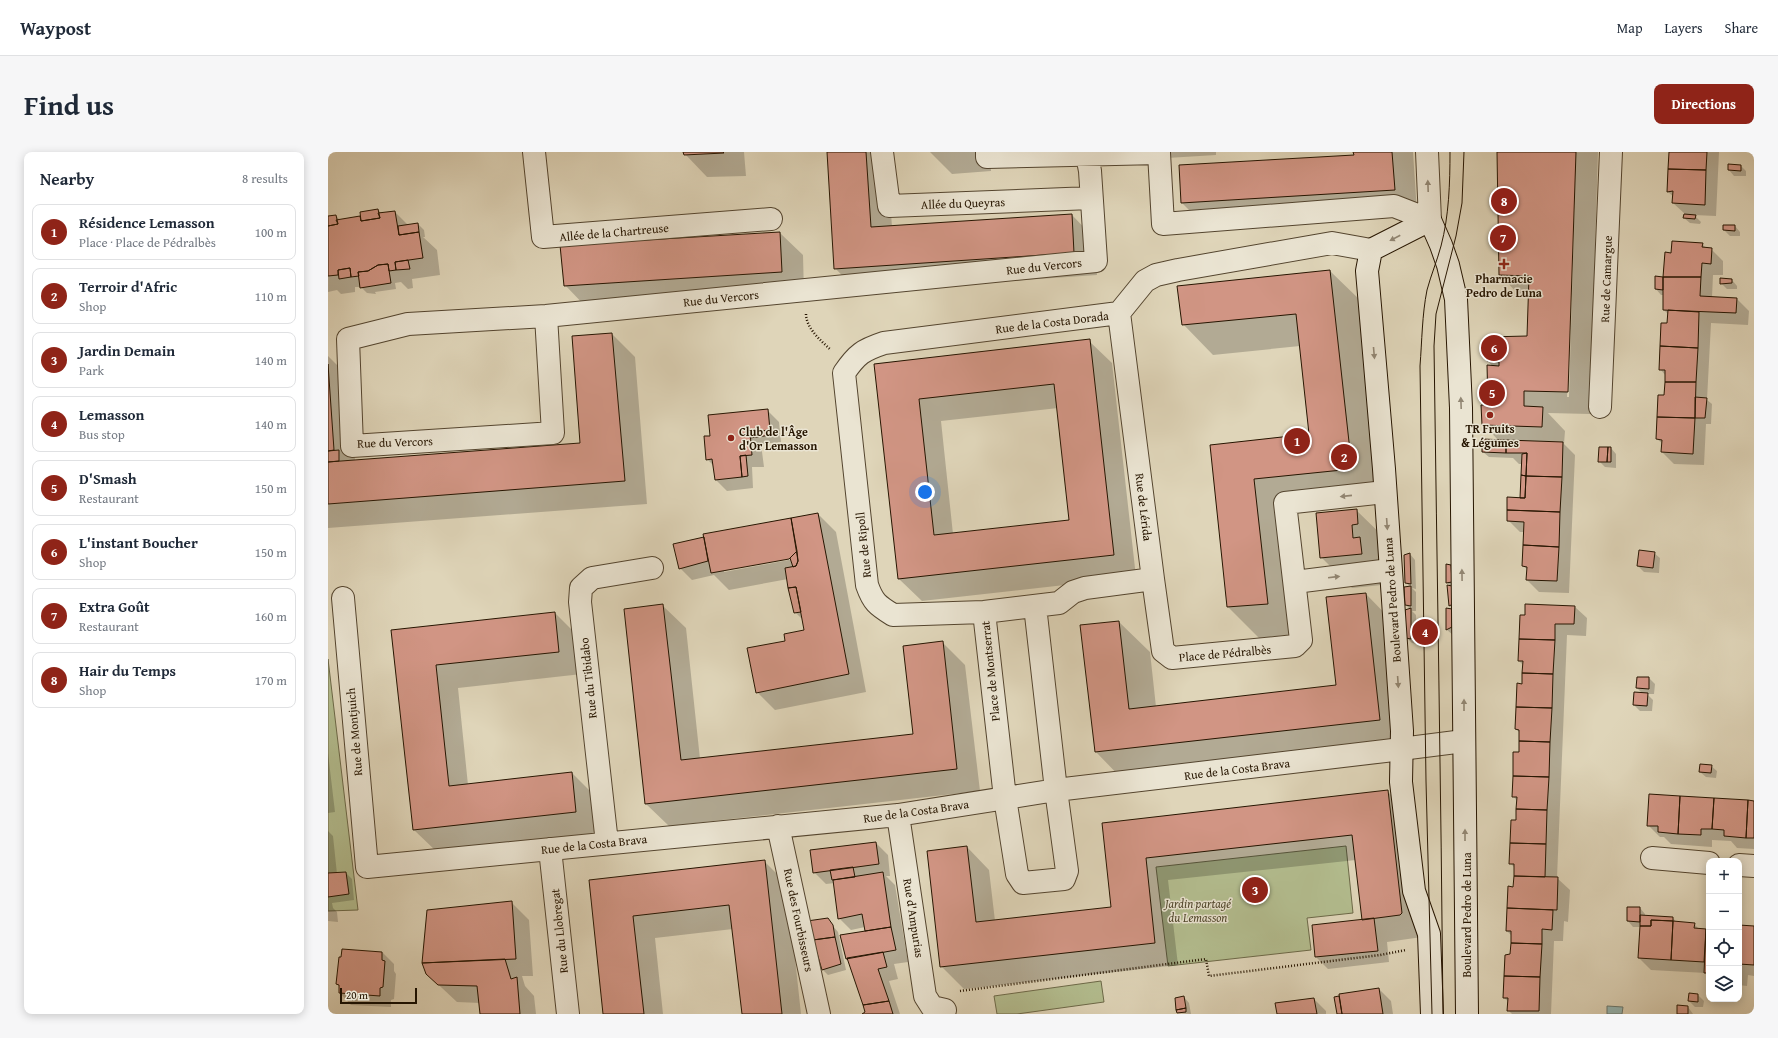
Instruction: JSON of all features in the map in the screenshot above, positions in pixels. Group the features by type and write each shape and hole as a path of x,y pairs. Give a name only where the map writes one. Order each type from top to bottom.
{"street":[{"name":"Allée de la Chartreuse","path":"534,152 543,237 771,219"},
{"name":"Allée du Queyras","path":"882,152 889,206 1091,198"},
{"path":"987,152 987,157 1159,153 1163,224 1394,206 1430,220"},
{"name":"Boulevard Pedro de Luna","path":"1427,152 1430,220 1448,265 1456,299 1461,408 1466,1014"},
{"name":"Rue de Camargue","path":"1600,407 1611,152"},
{"name":"Rue du Vercors","path":"546,316 554,433 352,446 348,339 408,324 546,316 1096,261 1087,155"},
{"path":"1371,250 1430,220"},
{"name":"Rue de la Costa Dorada","path":"847,369 855,357 870,348 884,343 1119,313 1145,281 1156,275 1178,270 1332,243 1371,250"},
{"name":"Boulevard Pedro de Luna","path":"1371,250 1367,271 1385,492 1402,732 1401,782 1414,891 1430,934 1432,1014"},
{"name":"Rue de Lérida","path":"1119,313 1153,579"},
{"name":"Rue de Ripoll","path":"847,369 867,585 872,599 882,608 893,614 984,612"},
{"name":"Place de Pédralbès","path":"1153,579 1163,651 1172,658 1295,646 1301,640 1285,503 1385,492"},
{"name":"Rue du Tibidabo","path":"607,843 581,610 581,588 592,578 652,568"},
{"path":"1295,582 1390,570"},
{"path":"1056,790 1035,606 1059,603 1073,592 1085,588 1153,579"},
{"name":"Rue de Montjuich","path":"343,598 367,867"},
{"name":"Place de Montserrat","path":"1035,606 984,612 1005,798 1017,874 1023,883 1064,879 1067,871 1056,790"},
{"name":"Rue de la Costa Brava","path":"367,867 898,815 1056,790 1464,741"},
{"name":"Rue d'Ampurias","path":"898,815 925,996"},
{"name":"Rue des Fourbisseurs","path":"778,826 820,1014"},
{"name":"Rue du Llobregat","path":"550,849 568,1014"},
{"path":"1652,858 1706,863"},
{"path":"1742,865 1754,866"},
{"path":"925,996 932,1007 945,1010"}],"path":[{"path":"805,290 806,322 847,369"},
{"path":"925,996 1206,958 1209,976 1380,955 1430,946"}],"green space":[{"path":"328,659 358,910 328,911"},
{"name":"Jardin partagé du Lemasson","path":"1346,846 1353,913 1307,918 1311,950 1168,966 1156,867"},
{"path":"1101,981 1104,1002 1017,1014 997,1014 994,996"}],"water":[{"path":"1607,1006 1623,1007 1622,1014 1607,1014"}],"building":[{"path":"683,152 723,152 724,153 684,155"},
{"path":"827,152 866,152 871,227 1072,214 1074,253 834,269"},
{"path":"1353,152 1392,152 1395,190 1181,203 1179,165 1354,155"},
{"path":"1497,152 1576,152 1568,392 1524,391 1524,406 1543,407 1542,427 1482,425 1481,405 1488,405 1487,365 1499,366 1499,362 1487,361 1487,337 1527,336 1529,276 1499,275"},
{"path":"1669,152 1707,152 1706,170 1668,169"},
{"path":"1728,164 1741,165 1741,171 1728,170"},
{"path":"1668,169 1706,170 1705,205 1672,203 1673,191 1667,192"},
{"path":"378,209 380,218 361,221 360,212"},
{"path":"395,211 399,235 419,232 423,258 395,262 396,270 389,271 388,264 378,265 368,271 358,272 359,276 351,277 350,268 338,270 338,275 328,276 328,226 338,224 336,220 360,216 361,221 380,218 378,213"},
{"path":"1684,214 1696,215 1695,219 1683,218"},
{"path":"336,215 338,224 328,226 328,216"},
{"path":"418,223 419,232 399,235 398,226"},
{"path":"1723,225 1735,225 1735,231 1723,230"},
{"path":"780,232 782,272 564,286 560,245"},
{"path":"1672,241 1703,243 1702,247 1712,248 1711,264 1702,263 1701,277 1663,277 1665,252 1671,253"},
{"path":"408,260 410,269 396,270 395,262"},
{"path":"388,264 391,283 360,288 358,272 368,271 378,265"},
{"path":"350,268 351,277 339,279 338,270"},
{"path":"1330,270 1352,469 1254,479 1268,604 1227,607 1210,445 1309,434 1296,314 1182,325 1177,286"},
{"path":"1655,276 1663,277 1663,290 1655,289"},
{"path":"1663,277 1701,277 1700,296 1737,298 1736,313 1663,310"},
{"path":"1720,278 1732,279 1732,283 1720,284"},
{"path":"1668,310 1699,312 1698,348 1660,346 1661,323 1667,323"},
{"path":"612,333 625,481 328,504 328,462 580,443 572,336"},
{"path":"1090,339 1114,555 898,579 874,364","holes":["1054,384 1069,520 934,535 919,399"]},
{"path":"1660,346 1698,348 1696,382 1665,382 1665,370 1659,370"},
{"path":"328,364 334,450 328,451"},
{"path":"1665,382 1696,382 1695,418 1657,417 1658,395 1664,395"},
{"path":"1695,397 1707,398 1705,418 1695,418"},
{"path":"768,409 770,430 750,432 752,455 740,456 742,477 715,480 712,459 706,460 704,436 710,436 708,415"},
{"path":"1657,417 1695,418 1693,454 1661,452 1662,440 1656,439"},
{"path":"770,430 771,435 750,438 750,432"},
{"path":"1482,439 1506,440 1506,453 1482,452"},
{"path":"1506,440 1563,442 1562,477 1526,476 1527,453 1506,453"},
{"path":"1599,447 1608,447 1607,462 1598,462"},
{"path":"1608,447 1611,447 1611,462 1607,462"},
{"path":"339,450 339,461 328,462 328,451"},
{"path":"1527,453 1526,476 1521,475 1522,454"},
{"path":"746,455 748,476 742,477 740,456"},
{"path":"1521,475 1526,476 1525,498 1520,498"},
{"path":"1526,476 1562,477 1560,512 1507,510 1507,497 1525,498"},
{"path":"1357,509 1358,524 1352,525 1353,538 1360,537 1362,554 1320,558 1316,513"},
{"path":"1507,510 1560,512 1559,547 1523,545 1524,522 1507,521"},
{"path":"818,513 849,674 756,693 747,648 785,641 784,634 804,630 796,587 788,588 785,568 796,566 798,561 791,518"},
{"path":"791,518 797,551 789,559 711,573 703,534"},
{"path":"704,537 708,561 679,569 673,544"},
{"path":"1523,545 1559,547 1557,581 1526,580 1527,567 1522,566"},
{"path":"1639,550 1655,552 1653,568 1637,566"},
{"path":"797,551 798,561 796,566 793,567 790,558"},
{"path":"1410,553 1411,584 1405,583 1404,555"},
{"path":"1446,564 1451,565 1452,582 1446,583"},
{"path":"1447,585 1452,586 1453,604 1449,606"},
{"path":"1411,586 1411,606 1405,605 1404,587"},
{"path":"796,587 801,612 794,613 788,588"},
{"path":"1366,593 1380,720 1095,752 1080,625 1119,621 1129,709 1336,685 1326,597"},
{"path":"663,604 681,760 913,734 903,646 943,641 957,769 645,804 624,609"},
{"path":"1525,604 1575,606 1574,624 1555,624 1555,640 1519,639 1520,615 1525,615"},
{"path":"1411,608 1411,639 1406,638 1405,610"},
{"path":"1446,608 1452,609 1452,627 1446,630"},
{"path":"555,612 559,652 436,665 449,786 572,772 576,812 413,830 391,630"},
{"path":"1519,639 1555,640 1553,674 1522,673 1523,661 1518,661"},
{"path":"1522,673 1553,674 1552,708 1516,707 1517,683 1522,684"},
{"path":"1637,677 1649,677 1649,689 1636,688"},
{"path":"1634,692 1648,693 1647,706 1633,705"},
{"path":"1516,707 1552,708 1550,742 1519,741 1519,730 1515,729"},
{"path":"1519,741 1550,742 1549,777 1513,776 1513,752 1519,752"},
{"path":"1700,764 1712,765 1711,773 1699,772"},
{"path":"1513,776 1549,777 1547,810 1516,809 1517,797 1512,797"},
{"path":"1388,790 1402,913 1400,915 1362,920 1352,835 1146,858 1155,943 940,967 927,851 967,846 976,922 1111,907 1102,823"},
{"path":"1649,794 1680,796 1678,834 1658,832 1658,826 1647,826"},
{"path":"1680,796 1714,798 1712,829 1701,829 1701,835 1678,834"},
{"path":"1714,798 1748,800 1746,838 1724,836 1724,830 1712,829"},
{"path":"1748,800 1754,801 1754,838 1746,838"},
{"path":"1516,809 1547,810 1546,844 1510,843 1511,820 1516,820"},
{"path":"876,842 879,864 813,873 810,850"},
{"path":"1510,843 1546,844 1545,877 1514,876 1514,864 1509,864"},
{"path":"765,860 782,1014 742,1014 729,905 633,916 644,1014 603,1014 589,880"},
{"path":"853,867 855,877 832,880 830,870"},
{"path":"346,872 349,894 328,897 328,873"},
{"path":"883,872 891,927 865,931 862,914 838,919 833,880"},
{"path":"1514,876 1558,877 1557,910 1507,908 1508,886 1513,887"},
{"path":"512,901 516,959 422,963 427,910"},
{"path":"1627,907 1640,907 1640,922 1627,921"},
{"path":"1507,908 1553,910 1552,930 1542,929 1542,944 1511,943 1511,931 1506,931"},
{"path":"1640,915 1673,917 1673,921 1651,920 1651,926 1640,926"},
{"path":"828,918 833,925 835,937 813,940 807,921"},
{"path":"1374,918 1378,951 1315,957 1312,925"},
{"path":"1651,920 1673,921 1671,960 1638,958 1640,926 1651,926"},
{"path":"1673,921 1695,923 1694,928 1706,929 1704,962 1671,960"},
{"path":"1742,925 1754,926 1754,965 1742,964"},
{"path":"891,927 896,950 846,959 840,935"},
{"path":"1706,929 1706,973 1704,973"},
{"path":"835,937 841,964 822,970 813,940"},
{"path":"1511,943 1542,944 1540,977 1504,976 1505,955 1510,954"},
{"path":"342,949 382,952 382,960 385,961 383,987 380,988 380,996 339,993 339,985 336,984 339,957 341,957"},
{"path":"883,952 887,967 878,969 889,1001 863,1005 847,958"},
{"path":"505,959 511,979 517,977 520,1014 480,1014 477,986 438,985 426,974 422,963"},
{"path":"1504,976 1540,977 1539,1011 1507,1011 1508,998 1503,998"},
{"path":"1379,988 1383,1014 1342,1014 1339,994"},
{"path":"1689,993 1698,994 1698,1002 1688,1001"},
{"path":"1184,996 1186,1008 1176,1010 1175,998"},
{"path":"1339,996 1342,1014 1337,1014 1334,997"},
{"path":"1314,998 1317,1014 1277,1014 1275,1003"},
{"path":"889,1001 893,1014 862,1014 865,1012 863,1005"},
{"path":"1677,1005 1688,1006 1688,1014 1677,1014"},
{"path":"1186,1008 1186,1012 1177,1013 1176,1010"}],"tram line":[{"path":"1432,1014 1426,781 1420,366 1425,299 1441,246 1446,223 1450,152"},
{"path":"1443,1014 1434,346 1436,314 1456,236 1462,203 1464,152"}],"place":[{"name":"Hair du Temps","path":"1504,201"},
{"name":"Extra Goût","path":"1503,238"},
{"name":"Pharmacie Pedro de Luna","path":"1504,264"},
{"name":"L'instant Boucher","path":"1494,348"},
{"name":"D'Smash","path":"1492,393"},
{"name":"TR Fruits & Légumes","path":"1490,415"},
{"name":"Club de l'Âge d'Or Lemasson","path":"731,438"},
{"name":"Résidence Lemasson","path":"1297,441"},
{"name":"Terroir d'Afric","path":"1344,457"},
{"name":"Lemasson","path":"1425,632"},
{"name":"Jardin Demain","path":"1255,890"}]}
